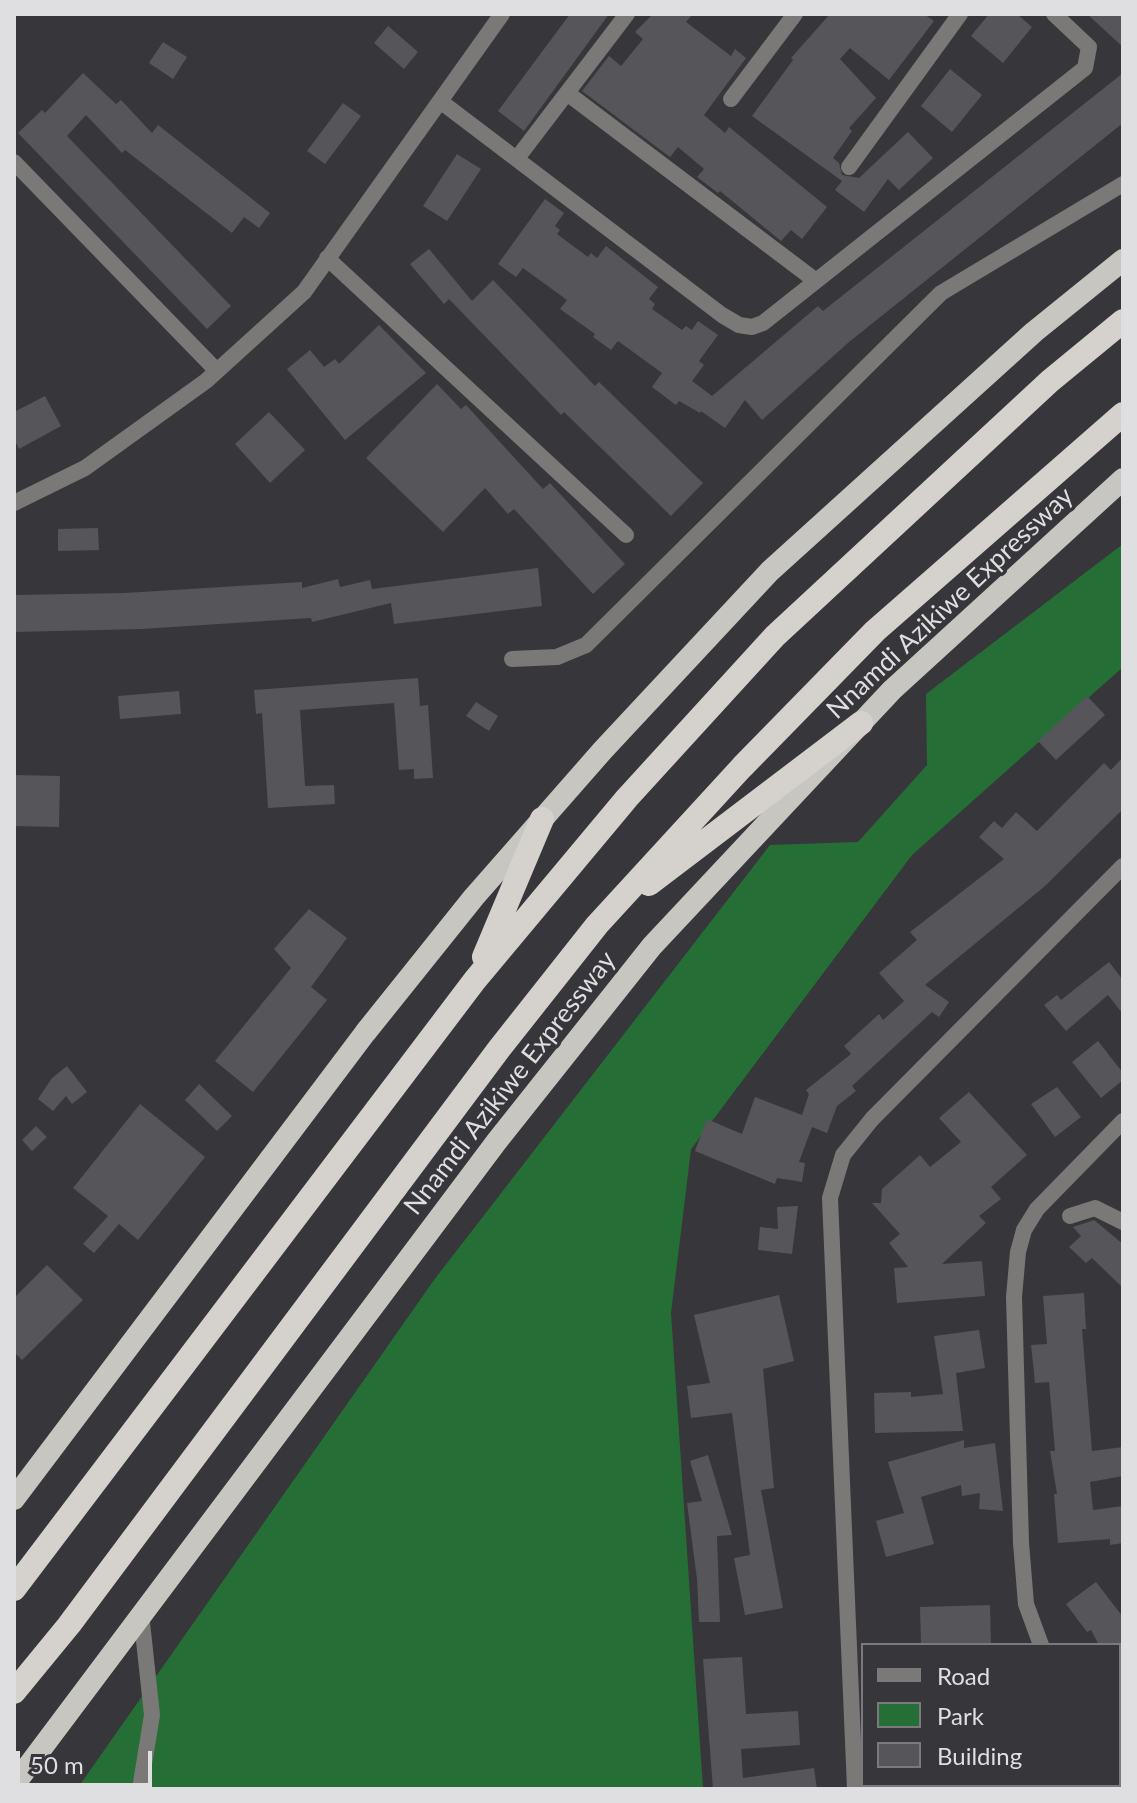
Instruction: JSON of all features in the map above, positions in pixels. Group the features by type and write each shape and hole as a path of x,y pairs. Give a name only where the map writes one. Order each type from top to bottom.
{"highway":[{"path":"14,1499 365,1033 474,897 542,819 770,571 1034,332 1123,260"},
{"path":"14,1589 475,980 627,798 775,636 1050,381 1123,321"},
{"name":"Nnamdi Azikiwe Expressway","path":"15,1690 69,1625 489,1062 597,925 742,767 875,631 1123,414"},
{"name":"Nnamdi Azikiwe Expressway","path":"14,1785 51,1731 497,1141 652,946 861,723 975,612 1123,479"},
{"path":"597,925 861,723"},
{"path":"475,980 542,819"}],"street":[{"path":"14,503 85,468 217,371 304,292 502,14"},
{"path":"518,157 627,14"},
{"path":"731,99 792,19 772,14"},
{"path":"849,167 960,14"},
{"path":"440,101 739,325 752,327 763,323 1085,68 1089,47 1054,14"},
{"path":"567,93 816,281"},
{"path":"14,162 217,371"},
{"path":"512,659 557,657 586,645 941,293 1123,184"},
{"path":"327,258 626,535"},
{"path":"855,1789 858,1763 830,1198 843,1155 872,1119 1123,866"},
{"path":"1040,1643 1026,1604 1021,1543 1014,1297 1018,1252 1024,1230 1037,1209 1123,1121"},
{"path":"1070,1216 1095,1208 1123,1222"},
{"path":"140,1789 152,1715 141,1613"}],"green space":[{"path":"1123,544 1123,667 912,855 691,1149 671,1313 703,1789 77,1789 434,1280 770,845 858,842 927,765 926,694"}],"building":[{"path":"570,14 609,14 524,131 498,111"},
{"path":"653,14 693,14 686,22 731,56 735,49 746,58 704,115 725,133 729,127 827,207 802,239 791,230 781,241 720,191 718,193 697,177 704,169 678,147 670,157 582,91 609,56 621,66 643,39 635,32"},
{"path":"830,14 924,14 934,21 889,80 850,48 840,59 876,98 849,128 852,131 833,158 839,163 842,175 859,178 908,132 933,158 899,190 888,179 864,212 835,190 842,181 752,116 793,60 791,58"},
{"path":"989,14 1017,14 1032,27 1003,63 971,36"},
{"path":"1087,14 1123,14 1123,47"},
{"path":"388,26 418,52 404,69 374,43"},
{"path":"163,42 187,57 173,79 149,63"},
{"path":"950,69 982,95 952,132 921,106"},
{"path":"83,73 116,104 121,100 152,133 158,125 270,213 259,228 244,217 232,233 125,150 122,153 86,115 67,136 231,306 207,329 18,133 42,110 45,113"},
{"path":"1123,73 1123,123 849,342 762,420 745,400 725,428 701,411 679,401 676,405 652,387 662,373 618,341 611,350 593,337 595,334 560,309 567,300 523,268 516,277 498,264 545,199 564,213 555,226 560,230 557,234 588,257 591,253 597,258 606,246 658,287 649,299 655,304 652,309 682,330 686,326 692,330 698,321 718,335 699,361 704,365 692,381 712,396 818,306 823,311"},
{"path":"343,103 361,116 325,164 307,151"},
{"path":"457,154 481,169 447,221 423,206"},
{"path":"429,249 472,301 493,280 595,386 599,382 703,483 671,516 564,412 561,415 449,299 444,304 410,264"},
{"path":"379,325 426,373 345,440 287,369 310,350 324,367 335,359 339,364"},
{"path":"437,384 461,409 466,405 543,489 550,483 625,564 593,594 514,509 508,514 485,488 443,532 366,458"},
{"path":"45,396 61,426 19,449 14,439 14,412"},
{"path":"269,412 305,450 270,483 235,444"},
{"path":"98,528 99,550 58,551 58,529"},
{"path":"538,568 542,606 394,624 391,603 312,622 311,618 142,629 14,632 14,595 125,593 302,582 302,588 338,579 340,587 370,580 372,589"},
{"path":"418,678 420,706 428,705 433,778 414,779 414,769 399,770 394,703 300,710 305,786 334,785 335,804 268,808 262,713 256,714 254,690"},
{"path":"179,691 181,714 120,719 118,696"},
{"path":"1087,696 1105,715 1056,760 1038,741"},
{"path":"476,702 498,716 489,731 466,716"},
{"path":"1123,757 1123,809 1045,886 925,985 949,1002 939,1017 932,1012 852,1086 856,1091 837,1106 827,1133 812,1127 799,1162 805,1163 802,1182 777,1178 775,1184 695,1151 707,1119 742,1134 755,1097 802,1115 809,1094 806,1090 851,1054 844,1046 879,1014 883,1020 904,1001 879,973 917,940 910,932 1004,859 979,837 994,821 1002,828 1016,812 1037,831 1104,763 1111,770"},
{"path":"14,775 60,776 59,827 14,826"},
{"path":"309,909 347,938 311,987 327,1000 253,1092 215,1061 291,968 274,949"},
{"path":"1109,962 1123,980 1123,1014 1108,995 1066,1031 1044,1005 1057,995 1061,1000"},
{"path":"1098,1041 1123,1073 1123,1080 1101,1098 1072,1062"},
{"path":"67,1066 87,1092 72,1104 66,1096 53,1111 38,1099 52,1078"},
{"path":"199,1084 232,1116 217,1131 185,1100"},
{"path":"1057,1087 1081,1117 1055,1137 1031,1104"},
{"path":"969,1092 1027,1155 991,1187 1001,1199 979,1216 986,1223 942,1264 982,1261 985,1296 897,1303 894,1268 908,1267 889,1243 900,1234 872,1203 881,1203 882,1189 920,1155 930,1167 961,1142 939,1118"},
{"path":"140,1104 205,1157 138,1240 119,1224 94,1253 83,1244 108,1216 73,1188"},
{"path":"36,1126 47,1137 32,1151 22,1140"},
{"path":"798,1206 792,1254 758,1250 760,1227 778,1229 777,1207"},
{"path":"1094,1220 1123,1244 1123,1288 1092,1258 1086,1263 1069,1247 1081,1236 1073,1227"},
{"path":"47,1265 83,1300 22,1360 14,1352 14,1298"},
{"path":"1084,1293 1086,1329 1082,1329 1092,1451 1123,1447 1123,1476 1090,1482 1093,1510 1123,1506 1123,1543 1110,1545 1110,1539 1058,1543 1054,1494 1057,1494 1050,1451 1055,1451 1049,1382 1035,1383 1031,1345 1047,1344 1043,1296"},
{"path":"779,1295 794,1361 763,1369 774,1488 761,1490 783,1608 745,1615 734,1558 750,1555 732,1413 691,1418 687,1386 710,1383 694,1315"},
{"path":"979,1330 985,1368 956,1373 963,1431 875,1433 874,1393 911,1392 911,1397 943,1394 934,1336"},
{"path":"964,1440 964,1448 995,1443 1003,1511 979,1509 980,1493 962,1496 961,1485 921,1497 934,1544 886,1557 876,1521 904,1513 888,1462"},
{"path":"708,1455 732,1535 717,1536 720,1622 699,1622 687,1503 702,1501 690,1461"},
{"path":"1096,1582 1123,1617 1123,1645 1098,1643 1091,1630 1087,1632 1066,1604"},
{"path":"990,1605 991,1643 921,1643 920,1607"},
{"path":"742,1657 746,1714 798,1711 800,1745 741,1749 743,1778 814,1768 817,1789 713,1789 703,1659"}]}
